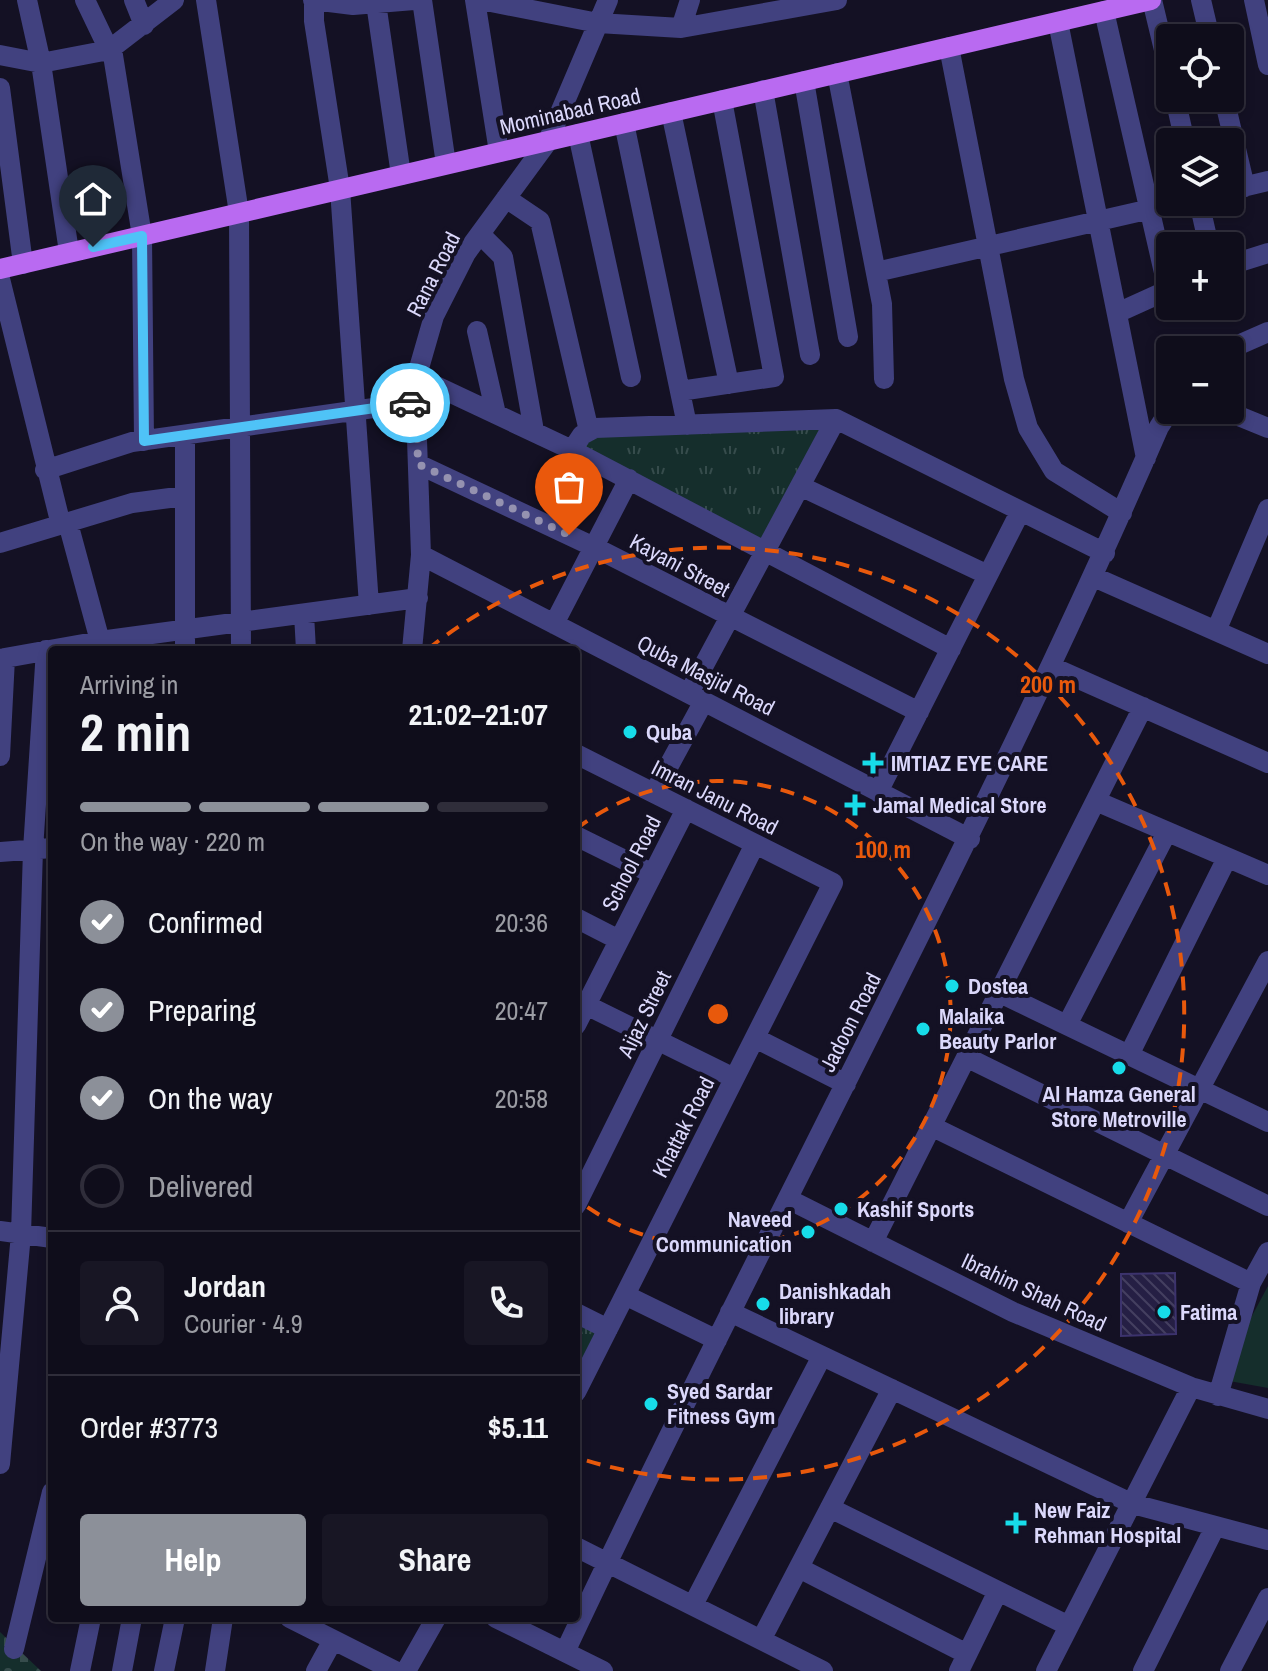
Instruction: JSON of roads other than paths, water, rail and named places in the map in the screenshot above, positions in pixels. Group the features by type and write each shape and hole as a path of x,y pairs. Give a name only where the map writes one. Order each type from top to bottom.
{"main road":[{"name":"Mominabad Road","path":"0,269 1152,0"}],"street":[{"path":"27,0 41,63 69,252"},
{"path":"85,0 111,50 142,236 144,441"},
{"path":"134,0 144,25"},
{"path":"206,0 239,213 241,646"},
{"path":"369,605 340,189 314,21 322,1 353,5 414,0"},
{"path":"422,0 446,164"},
{"path":"499,152 478,0 598,23 681,28 738,9 836,0"},
{"name":"Rana Road","path":"412,646 421,555 417,377 434,316 466,253 548,141 608,0"},
{"path":"681,28 690,0"},
{"path":"1152,0 1158,24"},
{"path":"1201,0 1207,24"},
{"path":"1254,0 1268,65"},
{"path":"383,2 401,175"},
{"path":"0,55 41,63 111,50 168,3"},
{"path":"1104,11 1156,232"},
{"path":"1058,22 1146,458"},
{"path":"949,47 1014,379 1028,428 1054,471 1122,513"},
{"path":"837,73 882,304 884,379"},
{"path":"804,81 848,337"},
{"path":"0,88 23,264"},
{"path":"763,90 810,355"},
{"path":"680,391 774,377 722,100"},
{"path":"671,112 729,384"},
{"path":"624,123 687,425"},
{"path":"578,134 631,377"},
{"path":"1244,187 1268,181"},
{"path":"506,198 540,221 589,431"},
{"path":"876,272 1156,207"},
{"path":"480,234 503,257 534,431"},
{"path":"1244,261 1268,253"},
{"path":"0,279 45,470 102,644 185,640 242,622 418,598"},
{"path":"1117,313 1156,296"},
{"path":"477,331 496,414"},
{"path":"1244,343 1266,334"},
{"path":"417,377 629,479 951,649"},
{"path":"45,470 144,441 416,402"},
{"path":"1244,418 1268,428"},
{"path":"572,450 582,435 595,428 836,419 1105,553"},
{"path":"654,793 729,618 836,419"},
{"name":"Jadoon Road","path":"580,1620 730,1312 970,839 1163,424"},
{"path":"185,435 185,640"},
{"name":"Kayani Street","path":"418,464 594,547 919,712"},
{"path":"554,624 629,479"},
{"path":"800,486 988,575"},
{"path":"0,543 132,503 185,496"},
{"path":"1216,631 1268,509"},
{"path":"878,792 1020,512"},
{"name":"Quba Masjid Road","path":"421,555 970,839"},
{"path":"1094,577 1268,654"},
{"path":"304,614 306,646"},
{"path":"0,756 2,658 46,650 42,849 10,1233 0,1464"},
{"path":"1052,667 1268,763"},
{"path":"873,1242 1143,707"},
{"name":"Imran Janu Road","path":"580,756 833,883"},
{"path":"1096,801 1268,875"},
{"name":"School Road","path":"581,1002 619,940 686,809"},
{"path":"1067,1025 1167,832"},
{"path":"580,838 653,874"},
{"name":"Aijaz Street","path":"580,1197 755,844"},
{"path":"0,852 42,849"},
{"path":"1129,1055 1227,858"},
{"name":"Khattak Road","path":"580,1384 833,883"},
{"path":"580,920 619,940"},
{"path":"1128,1223 1268,961"},
{"path":"1000,993 1268,1122"},
{"path":"581,1002 734,1078"},
{"path":"755,1038 846,1084"},
{"path":"968,1058 1268,1206"},
{"path":"933,1127 1251,1283"},
{"name":"Ibrahim Shah Road","path":"788,1199 1013,1312 1191,1387 1268,1409"},
{"path":"10,1233 48,1238"},
{"path":"1218,1396 1251,1283 1268,1252"},
{"path":"625,1295 717,1340"},
{"path":"730,1312 1133,1504 1268,1540"},
{"path":"580,1315 608,1329"},
{"path":"693,1605 822,1356"},
{"path":"1046,1671 1191,1387"},
{"path":"761,1640 892,1389"},
{"path":"830,1508 1069,1626"},
{"path":"14,1649 48,1509"},
{"path":"1143,1671 1215,1527"},
{"path":"580,1549 823,1671"},
{"path":"799,1568 963,1663 998,1591"},
{"path":"1230,1671 1268,1598"},
{"path":"80,1671 90,1622"},
{"path":"122,1671 131,1622"},
{"path":"164,1671 174,1622"},
{"path":"215,1671 222,1622"},
{"path":"298,1622 395,1671"},
{"path":"406,1671 434,1622"},
{"path":"504,1622 603,1671"},
{"name":"Jadoon Road","path":"565,1652 579,1622"},
{"path":"316,1671 333,1640"}],"place":[{"name":"Quba","path":"630,732"},
{"name":"IMTIAZ EYE CARE","path":"873,763"},
{"name":"Jamal Medical Store","path":"855,805"},
{"name":"Dostea","path":"952,986"},
{"name":"Malaika Beauty Parlor","path":"923,1029"},
{"name":"Al Hamza General Store Metroville","path":"1119,1068"},
{"name":"Kashif Sports","path":"841,1209"},
{"name":"Naveed Communication","path":"808,1232"},
{"name":"Danishkadah library","path":"763,1304"},
{"name":"Fatima","path":"1164,1312"},
{"name":"Syed Sardar Fitness Gym","path":"651,1404"},
{"name":"New Faiz Rehman Hospital","path":"1016,1523"}]}
